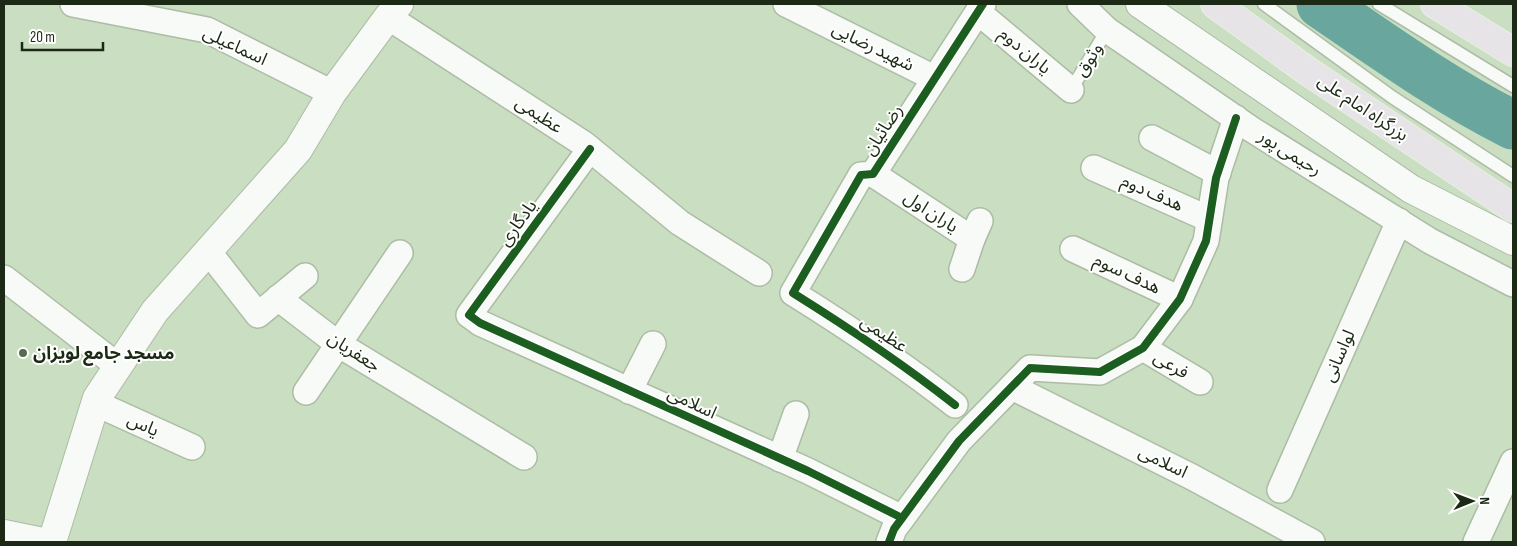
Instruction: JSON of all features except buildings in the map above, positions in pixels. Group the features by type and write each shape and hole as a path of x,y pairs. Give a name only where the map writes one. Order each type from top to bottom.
{"highway":[{"name":"بزرگراه امام علی","path":"1215,4 1306,70 1513,208"},
{"path":"1435,4 1513,52"}],"main road":[{"path":"1140,4 1411,189 1513,241"},
{"path":"52,542 97,398 155,311 298,150 332,94 393,10"},
{"path":"4,534 43,542"}],"street":[{"name":"اسماعیلی","path":"73,4 207,30 332,94"},
{"name":"شهید رضایی","path":"786,4 934,78"},
{"name":"رحیمی پور","path":"1080,4 1107,30 1236,118 1430,241 1513,284"},
{"name":"رضائیان","path":"793,293 861,175 873,174 980,8"},
{"name":"یاران دوم","path":"980,8 1071,90"},
{"name":"عظیمی","path":"393,10 590,149 680,223 759,272"},
{"path":"889,542 894,529 959,441 1030,368 1100,372 1143,348 1180,299 1206,240 1218,172 1236,118"},
{"path":"1152,138 1218,172"},
{"name":"یادگاری","path":"469,315 590,149"},
{"name":"هدف دوم","path":"1094,168 1209,219"},
{"name":"یاران اول","path":"873,174 976,230 962,269"},
{"name":"لواسانی","path":"1280,490 1399,221"},
{"name":"هدف سوم","path":"1073,249 1180,299"},
{"path":"208,251 258,315 305,276"},
{"path":"306,392 400,253"},
{"path":"5,282 118,366"},
{"name":"عظیمی","path":"793,293 918,376 955,405"},
{"name":"جعفریان","path":"278,298 338,344 524,457"},
{"name":"اسلامی","path":"469,315 480,323 780,459 902,518"},
{"path":"629,391 653,344"},
{"name":"فرعی","path":"1143,348 1200,382"},
{"name":"اسلامی","path":"1012,387 1192,477 1312,542"},
{"name":"یاس","path":"95,403 192,446"},
{"path":"780,459 796,414"},
{"path":"1476,542 1513,462"}],"lane":[{"path":"1264,4 1392,97 1513,176"},
{"path":"1379,4 1513,86"},
{"name":"وثوق","path":"1071,90 1107,30"}],"waterway":[{"path":"1321,4 1439,83 1513,125"}],"cycle path":[{"path":"955,405 876,347 793,293 861,175 873,174 983,4"},
{"path":"889,542 894,529 959,441 1030,368 1100,372 1143,348 1180,299 1206,241 1216,178 1236,118"},
{"path":"590,149 469,315 480,323 808,471 902,518"}],"place":[{"name":"مسجد جامع لویزان","path":"23,353"}]}
